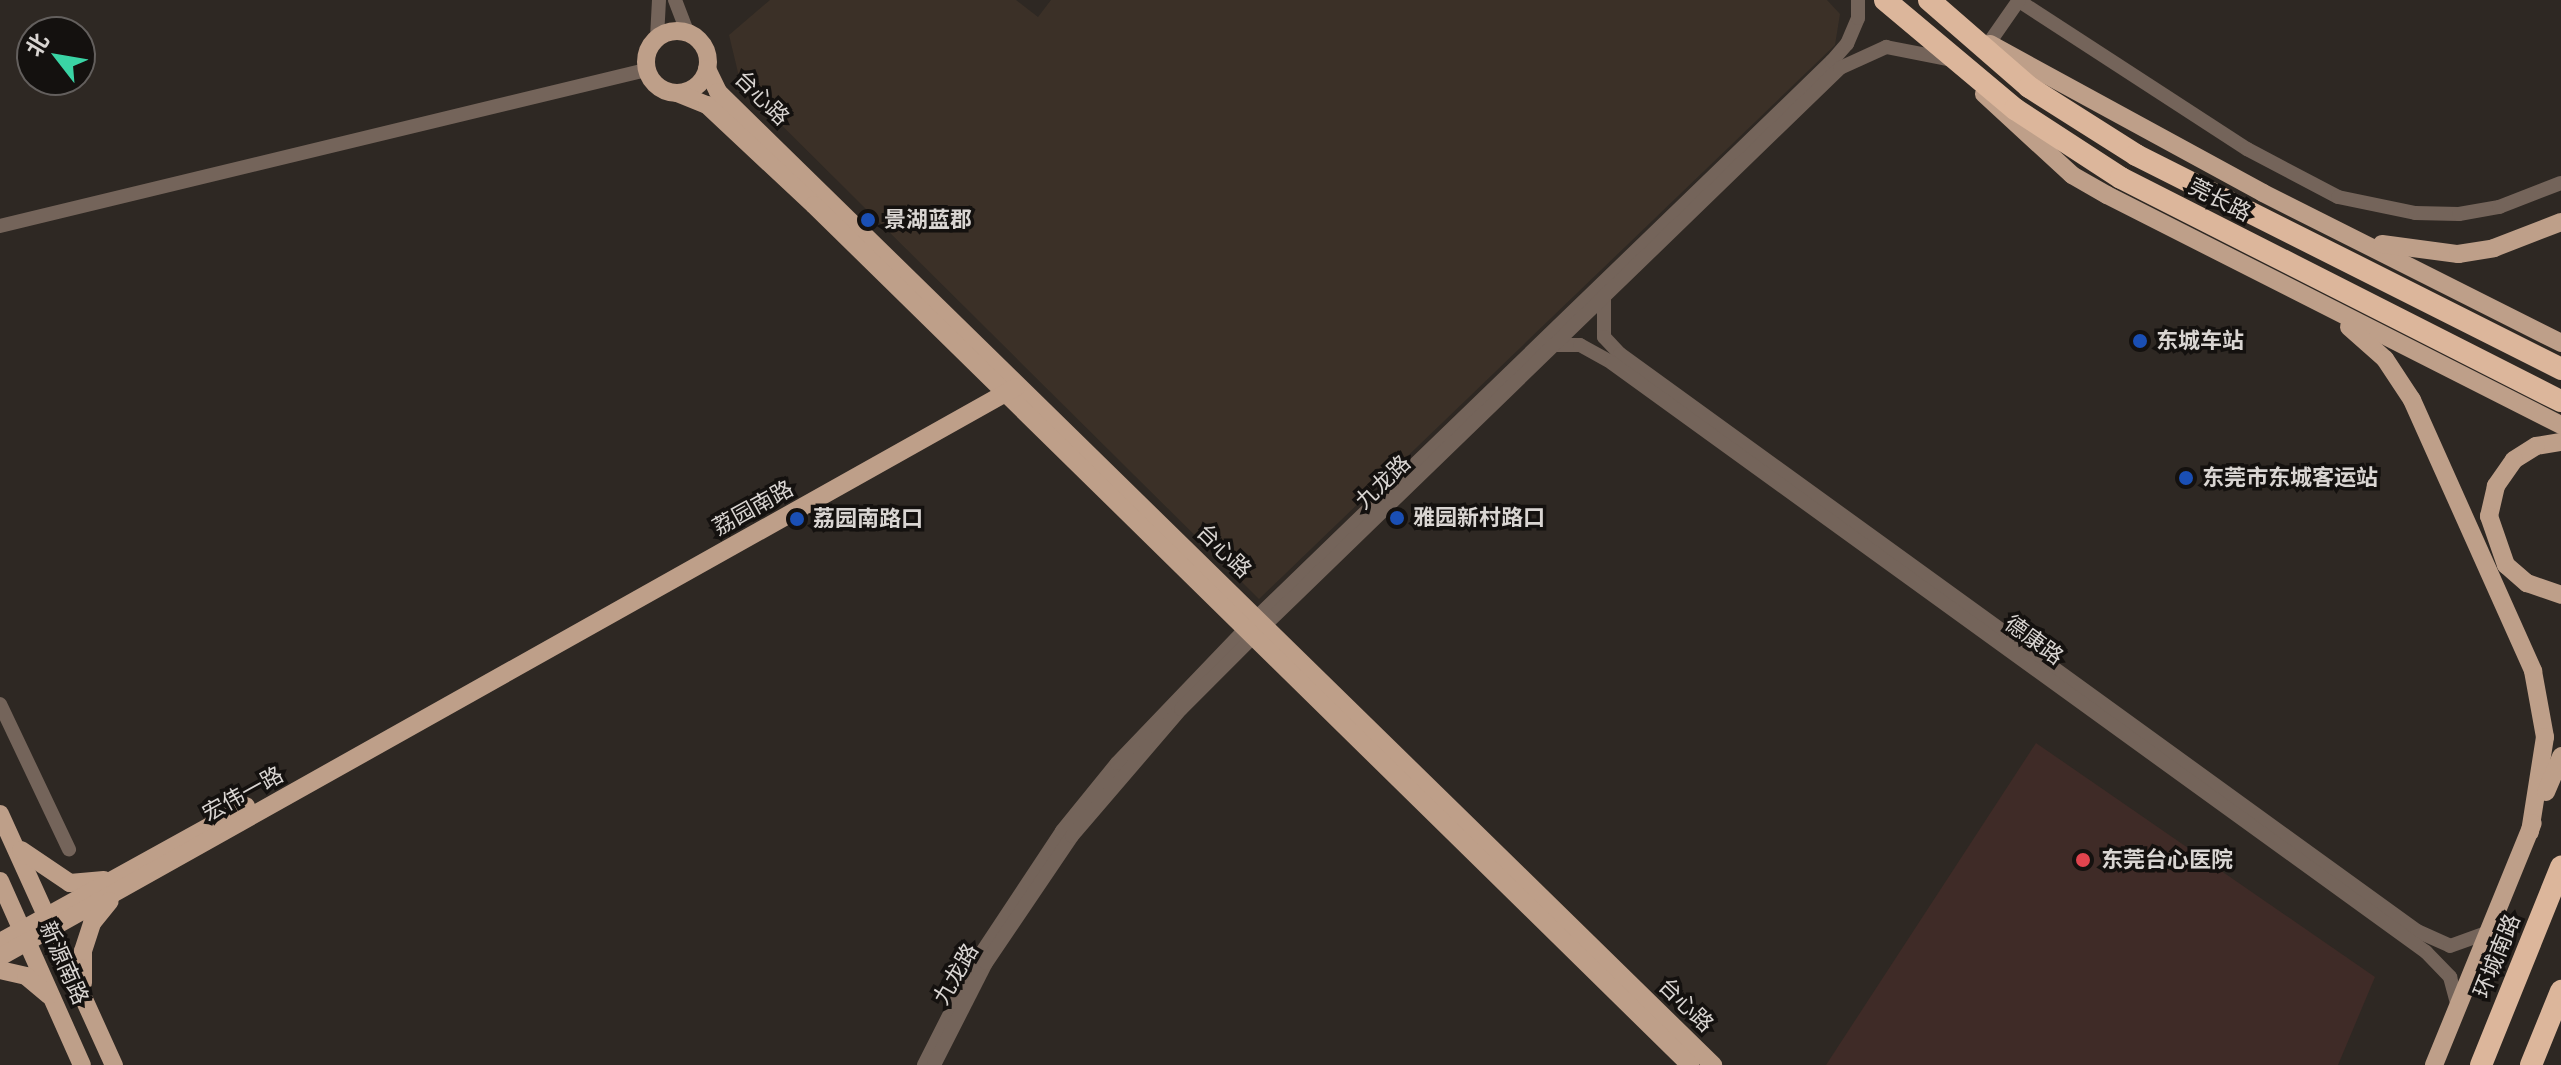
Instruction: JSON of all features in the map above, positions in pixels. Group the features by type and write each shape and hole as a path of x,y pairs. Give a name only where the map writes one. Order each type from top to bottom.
{"highway":[{"name":"莞长路","path":"1885,0 1955,62 2121,178 2561,401"},
{"name":"莞长路","path":"1929,0 2029,87 2136,155 2561,369"},
{"name":"环城南路","path":"2481,1065 2561,867"},
{"path":"2531,1065 2561,991"}],"main road":[{"path":"1952,23 2122,119 2561,343"},
{"path":"671,31 687,32 705,49 707,69 696,86 677,93 658,87 646,70 648,49 657,38 671,31"},
{"path":"1955,62 2009,121 2072,175 2561,425"},
{"name":"台心路","path":"707,69 718,92 1009,385 1256,627 1713,1065"},
{"name":"台心路","path":"677,93 695,97 722,118 1009,385"},
{"path":"2349,235 2401,250 2458,254 2494,248 2561,222"},
{"path":"2319,303 2369,343 2400,378 2533,671 2545,737 2530,832"},
{"name":"荔园南路","path":"507,668 1009,385"},
{"path":"2561,442 2536,446 2514,460 2496,486 2489,516 2506,565 2527,583 2561,595"},
{"name":"台心路","path":"1256,627 1690,1065"},
{"name":"宏伟一路","path":"0,957 25,936 507,668"},
{"path":"2434,1065 2561,756"},
{"name":"新源南路","path":"0,814 114,1065"},
{"path":"13,842 33,863 70,883 123,881"},
{"name":"新源南路","path":"0,881 82,1065"},
{"path":"84,998 83,951 92,923 123,881"},
{"path":"0,892 0,917"},
{"name":"宏伟一路","path":"0,942 25,936"},
{"path":"0,970 26,976 54,1000"}],"street":[{"path":"657,38 659,0"},
{"path":"675,0 687,32"},
{"name":"九龙路","path":"924,1065 951,1003 1062,831 1117,763 1832,61 1847,44 1858,18 1858,0"},
{"path":"1989,43 2019,0 2247,149 2338,197 2415,213 2459,214 2499,207 2561,183"},
{"name":"九龙路","path":"934,1065 986,963 1072,836 1135,760 1256,627 1556,345 1840,68 1886,47 1930,52 1955,62"},
{"path":"0,226 646,70"},
{"name":"德康路","path":"1604,299 1604,337 1620,354 2379,903 2433,941 2465,944 2489,932"},
{"name":"德康路","path":"1556,345 1580,345 1612,363 2418,946 2442,964 2458,1006"},
{"path":"0,704 69,849"}],"shaded area":[{"path":"770,0 1016,0 1038,17 1051,0 1827,0 1840,14 1835,45 1259,599 741,85 729,35"},
{"name":"东莞台心医院","path":"2036,743 2375,977 2338,1065 1826,1065"}],"place":[{"name":"景湖蓝郡","path":"868,220"},
{"name":"东城车站","path":"2140,341"},
{"name":"东莞市东城客运站","path":"2186,478"},
{"name":"雅园新村路口","path":"1397,518"},
{"name":"荔园南路口","path":"797,519"},
{"name":"东莞台心医院","path":"2083,860"}]}
